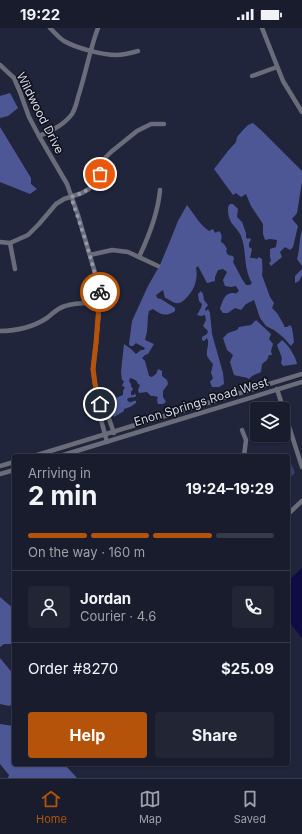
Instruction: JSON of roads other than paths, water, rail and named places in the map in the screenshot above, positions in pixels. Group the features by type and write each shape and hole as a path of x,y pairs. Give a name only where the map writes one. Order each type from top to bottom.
{"street":[{"path":"50,28 64,41 71,45 91,51 117,55 138,52"},
{"path":"39,136 59,126 72,114 98,28"},
{"path":"262,28 283,81 302,112"},
{"name":"Wildwood Drive","path":"0,65 14,78 28,116 67,184 100,290 93,369 100,404 99,412 107,442"},
{"path":"252,76 277,67"},
{"path":"0,242 10,243 28,235 56,204 64,199 82,193 94,184 100,174 102,164 111,152 137,131 151,124 164,124"},
{"path":"139,257 153,226 160,190"},
{"path":"10,243 15,269"},
{"path":"90,255 112,250 128,252 158,266"},
{"path":"0,331 16,330 33,325 65,306 99,303"},
{"path":"40,454 302,374"},
{"name":"Enon Springs Road West","path":"67,454 302,382"},
{"path":"277,389 302,467"},
{"name":"Wildwood Drive","path":"100,404 106,410 116,439"},
{"path":"242,430 246,440 244,454"},
{"path":"0,466 12,463"},
{"path":"0,474 12,471"},
{"path":"290,512 302,501"}]}
